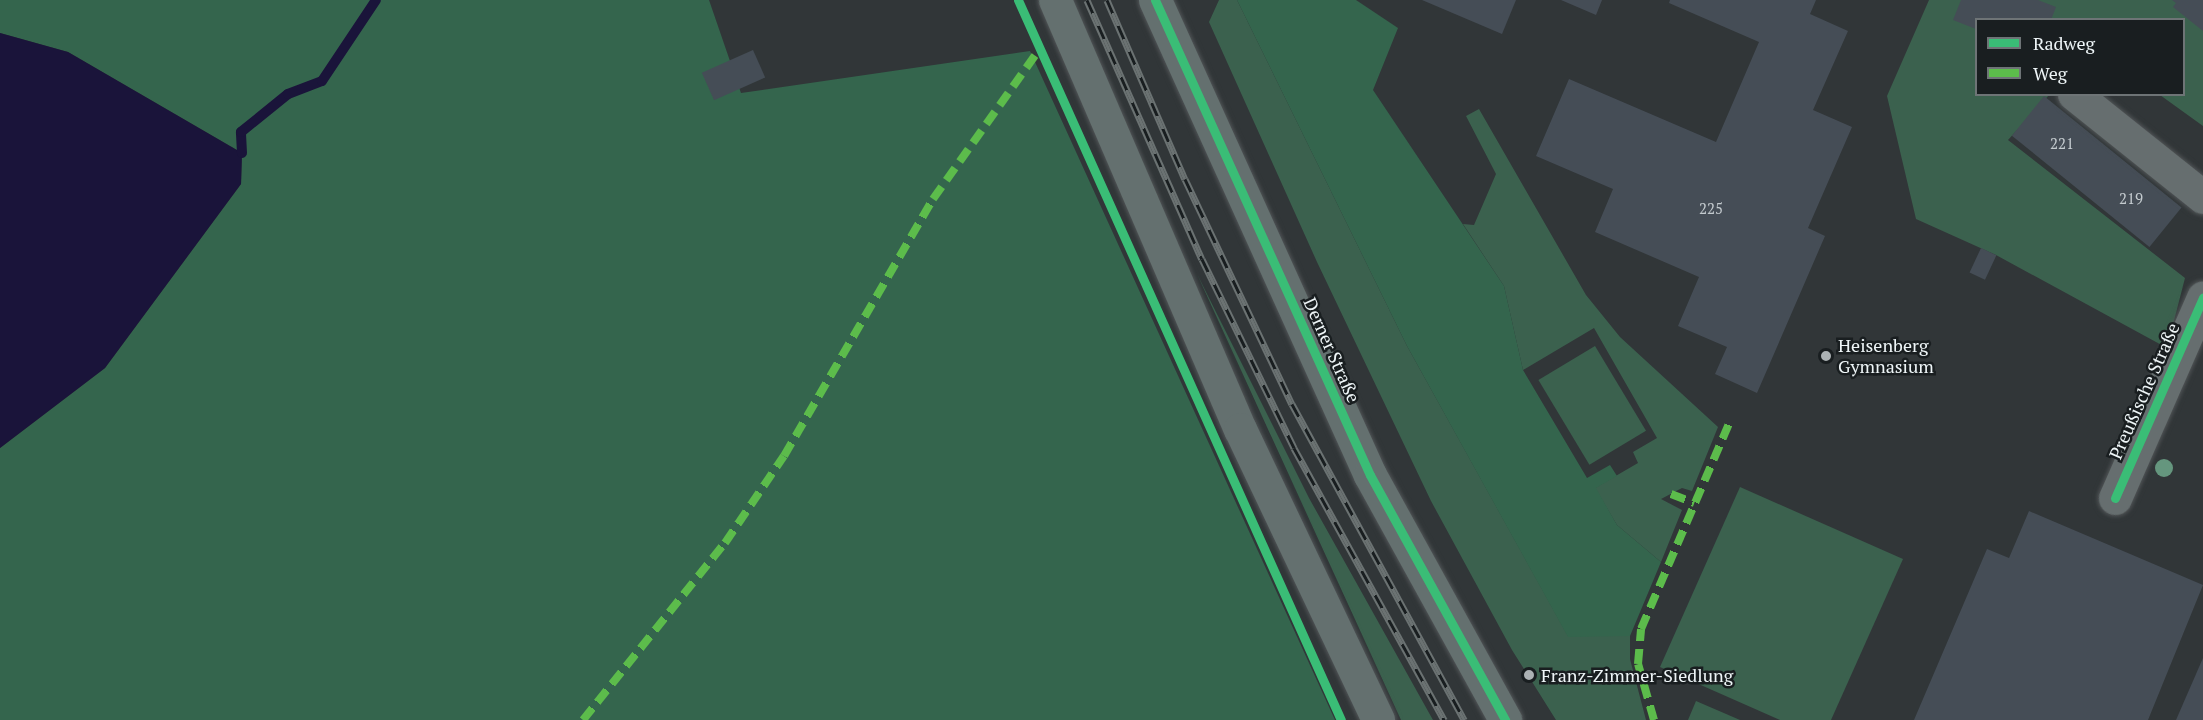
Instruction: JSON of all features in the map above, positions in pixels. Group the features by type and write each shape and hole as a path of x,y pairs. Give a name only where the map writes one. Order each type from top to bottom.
{"main road":[{"path":"1055,0 1240,429 1378,720"},
{"name":"Derner Straße","path":"1155,0 1370,475 1500,712"}],"street":[{"path":"2077,96 2203,197"},
{"name":"Preußische Straße","path":"2115,498 2203,298"}],"green space":[{"path":"0,0 709,0 741,93 1030,51 1335,720 0,720 0,448 105,368 241,184 242,153 68,52 0,33"},
{"path":"1219,0 1237,0 1407,346 1568,636 1630,636 1630,659 1646,720 1556,720 1512,650 1431,501 1317,262 1209,22"},
{"path":"1237,0 1356,0 1398,28 1373,90 1504,286 1523,370 1587,478 1610,465 1617,476 1596,488 1617,525 1661,562 1630,636 1568,637 1407,346"},
{"path":"1929,0 2203,0 2203,126 2161,96 2185,96 2185,18 1975,18 1975,96 2048,96 2008,140 2185,278 2167,348 1996,255 1916,219 1887,96"},
{"path":"1479,109 1586,295 1620,337 1718,427 1692,491 1682,488 1661,499 1682,510 1661,562 1617,525 1595,488 1638,463 1633,452 1657,438 1594,328 1523,370 1504,286 1463,224 1474,225 1496,174 1466,116"},
{"path":"1197,274 1309,498 1433,720 1401,720"},
{"path":"1595,346 1646,431 1589,465 1538,380"},
{"path":"1740,487 1903,559 1831,720 1780,720 1660,667"},
{"path":"1696,701 1740,720 1688,720"}],"shaded area":[{"path":"0,33 68,52 242,153 241,184 105,368 0,448"}],"building":[{"path":"1422,0 1516,0 1502,34"},
{"path":"1561,0 1602,0 1596,15"},
{"path":"1670,0 1816,0 1810,14 1848,31 1813,110 1852,127 1808,228 1825,236 1757,393 1715,374 1727,347 1678,326 1699,277 1595,232 1613,189 1536,156 1569,79 1716,142 1759,42 1669,3"},
{"path":"1961,0 2038,0 2056,7 2052,18 1975,18 1975,29 1953,20"},
{"path":"2172,0 2203,0 2203,31 2173,7 2176,3"},
{"path":"753,50 765,77 714,100 702,73"},
{"path":"2044,96 2182,207 2149,247 2012,136"},
{"path":"1981,248 1996,255 1985,280 1970,272"},
{"path":"2029,511 2203,585 2148,720 1914,720 1987,549 2009,558"},
{"path":"2203,658 2203,720 2176,720"}],"waterway":[{"path":"242,153 241,132 288,94 322,81 376,0"}],"railway":[{"path":"1087,0 1202,259 1294,448 1444,720"},
{"path":"1107,0 1185,179 1292,404 1464,720"}],"marked path":[{"path":"583,720 725,543 784,456 933,199 1039,50"},
{"path":"1654,720 1638,664 1641,629 1729,424"},
{"path":"1671,494 1694,503"}],"cycle path":[{"path":"1018,0 1341,720"},
{"path":"1155,0 1370,475 1505,720"},
{"path":"2115,498 2203,298"}],"place":[{"name":"Heisenberg Gymnasium","path":"1826,356"},
{"name":"Franz-Zimmer-Siedlung","path":"1529,675"}]}
